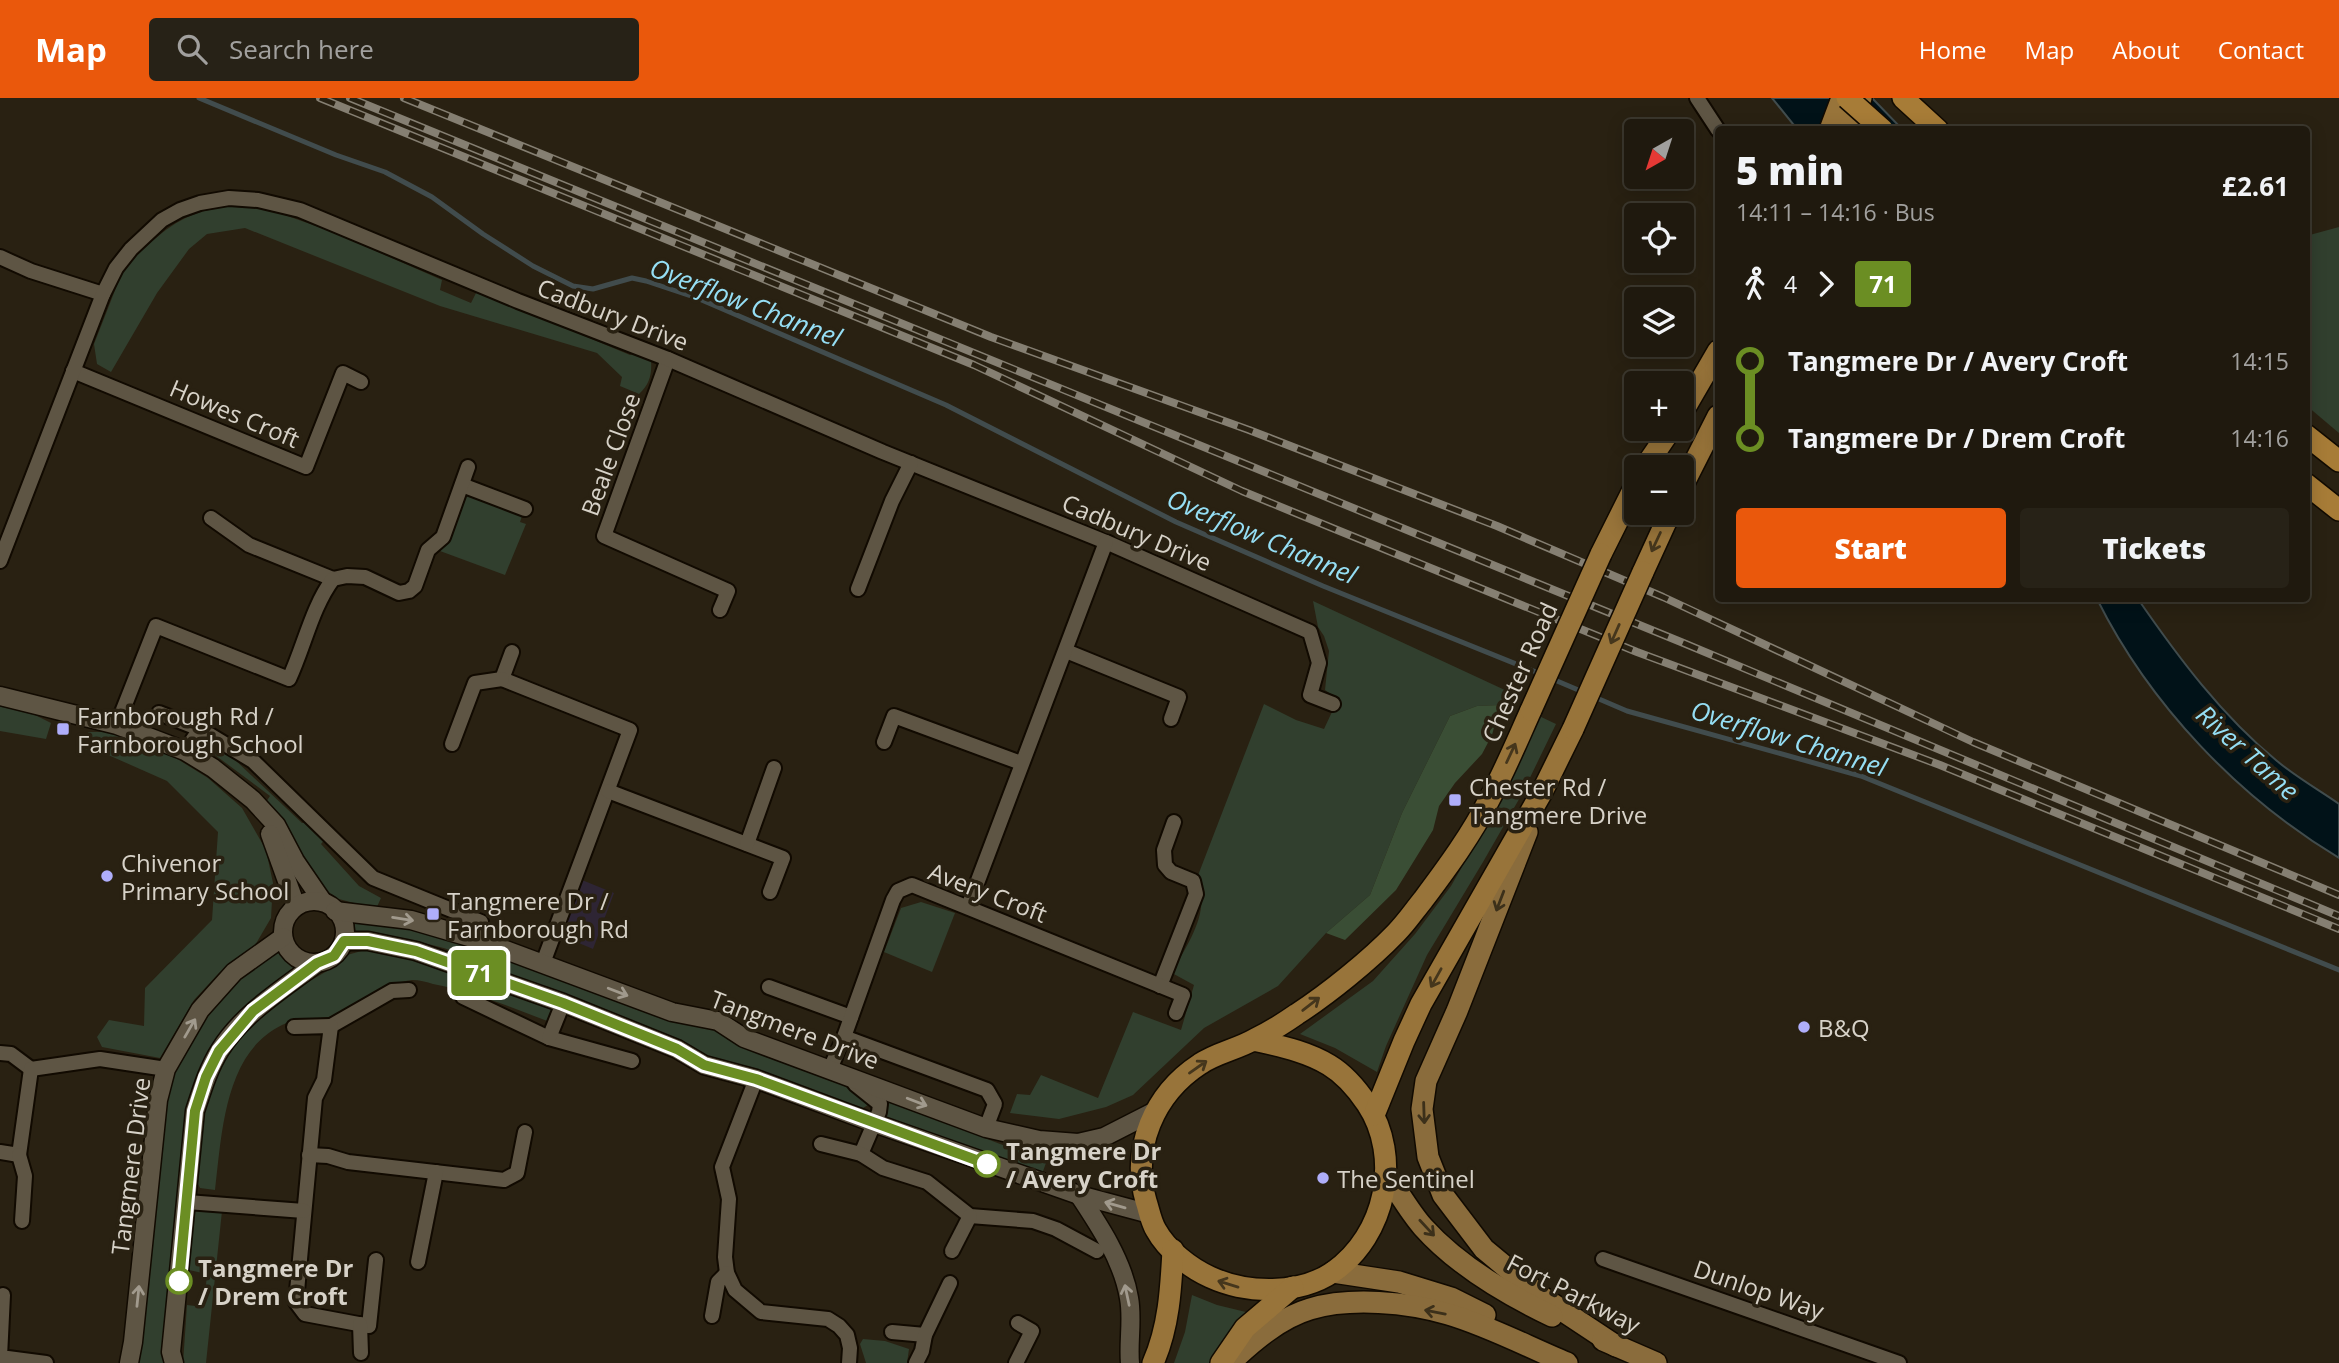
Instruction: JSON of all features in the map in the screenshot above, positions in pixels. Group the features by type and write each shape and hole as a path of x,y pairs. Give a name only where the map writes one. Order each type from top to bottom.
{"highway":[{"path":"1832,126 1844,98 1878,126"},
{"path":"1850,126 1861,98"},
{"path":"1903,98 1934,126"},
{"path":"1694,392 1715,356"},
{"path":"1694,463 1715,422"},
{"path":"2310,438 2339,461"},
{"path":"2310,487 2339,510"},
{"name":"Chester Road","path":"1254,1040 1300,1013 1398,932 1446,870 1489,800 1624,508"},
{"path":"1374,1115 1421,1004 1542,792 1665,525"},
{"path":"1254,1040 1298,1051 1329,1065 1355,1087 1374,1115 1384,1144 1386,1174 1383,1195 1370,1230 1333,1272 1293,1287 1260,1291 1227,1285 1188,1265 1156,1230 1143,1189 1141,1162 1145,1136 1155,1111 1176,1083 1200,1063 1254,1040"},
{"path":"1153,1363 1171,1296 1172,1250"},
{"path":"1221,1363 1245,1328 1293,1287"}],"main road":[{"path":"1542,792 1457,1011 1426,1081 1422,1109 1426,1145 1443,1195 1484,1249 1542,1297 1616,1346"},
{"name":"Fort Parkway","path":"1386,1174 1423,1226 1455,1256 1518,1300 1656,1363"},
{"path":"1333,1272 1399,1282 1451,1298 1581,1363"},
{"path":"1230,1363 1278,1324 1308,1309 1344,1302 1398,1305 1445,1313 1567,1363"}],"street":[{"path":"1697,98 1715,126"},
{"name":"Cadbury Drive","path":"0,561 103,294 116,268 131,249 162,220 180,210 217,199 258,200 311,213 518,301 668,359 911,463 1106,541 1310,632 1319,663 1310,695 1333,704"},
{"path":"0,257 30,271 103,294"},
{"name":"Beale Close","path":"668,359 604,536 728,591 720,610"},
{"name":"Howes Croft","path":"73,371 306,467 344,373 361,382"},
{"path":"858,589 892,501 911,463"},
{"path":"211,518 249,545 333,579 347,576 365,577 400,593 415,586 428,550 443,537 468,467"},
{"path":"462,485 525,509"},
{"path":"968,906 1106,541"},
{"path":"117,725 156,626 289,679 324,591 333,579"},
{"path":"1066,651 1179,696 1171,719"},
{"path":"502,679 512,652"},
{"path":"452,744 475,683 502,679 630,730 543,963"},
{"path":"0,696 117,725 185,751 213,768 253,800 276,825 295,861 343,920 344,941 334,956 317,963 253,1011 219,1051 206,1077 195,1111 171,1352 174,1363"},
{"path":"159,713 200,729 253,761 373,878 481,922 476,939"},
{"path":"884,742 894,716 1021,764"},
{"path":"185,751 200,729"},
{"path":"747,844 774,768"},
{"path":"608,791 783,858 770,892"},
{"path":"253,800 273,839 296,906"},
{"path":"1160,986 1196,894 1193,881 1171,872 1165,865 1164,850 1174,822"},
{"name":"Avery Croft","path":"830,1069 893,900 898,891 912,886 968,906 1182,995 1176,1013"},
{"path":"317,963 305,962 288,948 284,937 285,920 296,906 305,902 329,906"},
{"name":"Tangmere Drive","path":"329,906 411,920 476,939 673,1012 718,1021 744,1038 986,1128 1040,1140 1078,1143 1104,1137 1155,1111"},
{"name":"Tangmere Drive","path":"129,1363 135,1328 158,1100 166,1069 200,1010 233,972 284,937"},
{"path":"344,941 368,941 416,951 563,1003 677,1049 704,1065 756,1079 1079,1195 1150,1214"},
{"path":"769,987 850,1017"},
{"path":"294,1027 331,1026 392,991 409,990"},
{"path":"463,997 550,1038 632,1061"},
{"path":"550,1038 563,1003"},
{"path":"331,1026 324,1080 315,1098 296,1302 304,1314 369,1326 376,1260"},
{"path":"844,1037 987,1090 995,1104 986,1128"},
{"path":"0,1053 10,1055 31,1069 100,1059 166,1069"},
{"path":"22,1221 25,1176 19,1155 31,1069"},
{"path":"830,1069 880,1104 880,1112 873,1123 862,1154"},
{"path":"756,1079 722,1167 729,1199 725,1257 727,1273 735,1290 761,1312 828,1319 839,1326 847,1335 849,1363"},
{"path":"309,1155 504,1180 517,1173 524,1132"},
{"path":"821,1144 862,1154 883,1168 927,1182 970,1216 1033,1221 1056,1229 1097,1251"},
{"path":"0,1152 19,1155"},
{"path":"418,1262 436,1172"},
{"path":"1079,1195 1093,1216 1122,1273 1129,1298 1130,1363"},
{"path":"187,1202 304,1211"},
{"path":"952,1251 970,1216"},
{"name":"Dunlop Way","path":"1603,1259 1899,1363"},
{"path":"712,1315 718,1282 727,1273"},
{"path":"916,1363 925,1335 950,1283"},
{"path":"4,1295 0,1357 46,1363"},
{"path":"1016,1363 1032,1331 1018,1323"},
{"path":"360,1324 361,1353"},
{"path":"892,1332 925,1335"}],"shaded area":[{"path":"582,880 614,893 593,949 562,936"}],"green space":[{"path":"229,201 236,207 265,208 330,231 337,228 344,237 442,280 440,290 471,303 477,291 630,355 637,353 651,360 648,383 639,394 620,386 622,377 597,353 440,306 245,228 207,234 189,249 157,293 111,372 97,364 94,344 121,275 132,255 136,256 176,223 197,213 224,207"},
{"path":"2339,227 2339,433 2310,409 2310,235"},
{"path":"467,495 522,516 520,522 526,524 505,575 440,551 449,542"},
{"path":"1313,601 1507,691 1500,705 1477,706 1450,716 1402,813 1370,895 1326,933 1278,986 1204,1028 1133,1095 1106,1107 1059,1119 1010,1113 1017,1094 1030,1095 1041,1075 1098,1098 1133,1012 1181,1030 1194,985 1172,973 1196,927 1202,903 1197,878 1264,704 1296,720 1324,729 1338,699 1325,690 1329,651 1318,627"},
{"path":"1500,705 1492,735 1482,754 1455,783 1439,806 1433,830 1396,890 1345,940 1326,933 1370,895 1402,813 1450,716 1477,706"},
{"path":"0,706 27,711 51,723 46,739 0,731"},
{"path":"1539,716 1556,724 1522,794 1427,955 1377,1072 1335,1048 1300,1034 1373,981 1415,934 1451,886 1482,832"},
{"path":"88,732 117,732 155,745 208,778 242,808 266,850 273,883 271,918 254,947 219,973 194,1000 160,1058 102,1047 97,1037 109,1020 144,1026 145,988 212,920 218,832 167,781 106,754 84,749"},
{"path":"206,741 234,754 233,758 302,823 310,822 326,838 321,844 359,886 381,898 376,909 339,899 324,889 266,802 270,796 203,746"},
{"path":"921,902 955,913 932,972 884,952 901,908"},
{"path":"354,918 433,933 712,1026 723,1032 727,1039 826,1076 866,1098 868,1105 863,1108 735,1064 720,1063 696,1055 692,1046 491,970 455,952 396,938 356,935"},
{"path":"365,950 398,952 470,973 554,1010 550,1022 478,995 412,980 384,989 340,1014 296,1020 282,1025 263,1038 248,1055 237,1075 224,1121 215,1190 200,1188 196,1180 206,1102 220,1064 267,1006 339,964 347,955"},
{"path":"276,951 297,971 245,1008 190,1106 164,1363 135,1363 162,1116 172,1076 206,1011 253,965"},
{"path":"885,1099 1047,1160 1041,1177 884,1121"},
{"path":"197,1209 222,1211 206,1363 183,1363 187,1305 204,1307 207,1274 189,1270 193,1214"},
{"path":"1192,1295 1217,1305 1250,1313 1209,1363 1174,1363 1185,1332"},
{"path":"863,1339 885,1341 909,1349 907,1363 866,1363 860,1344"}],"water":[{"path":"1772,98 1872,98 1899,126 1796,126"},
{"name":"River Tame","path":"2099,602 2140,602 2185,664 2238,725 2284,767 2339,804 2339,858 2266,807 2232,777 2170,711 2118,638"}],"waterway":[{"name":"Overflow Channel","path":"199,98 336,155 385,172 432,197 533,266 573,286 593,289 632,278 697,298 946,405 1176,522 1323,586 1541,674"},
{"name":"Overflow Channel","path":"1550,678 1583,692"},
{"name":"Overflow Channel","path":"1592,696 1627,711 1861,776 2339,970"}],"railway":[{"path":"320,98 974,365 1242,491 1293,512 1637,652 1940,765 2339,929"},
{"path":"350,98 1681,642 2339,916"},
{"path":"404,98 991,337 1249,430 1497,526 1663,597 1973,742 2339,895"}],"bus line":[{"name":"71","path":"179,1281 195,1111 206,1077 219,1051 253,1011 317,963 334,956 344,941 368,941 416,951 563,1003 677,1049 704,1065 756,1079 987,1164"}],"place":[{"name":"Farnborough Rd / Farnborough School","path":"63,729"},
{"name":"Chester Rd / Tangmere Drive","path":"1455,800"},
{"name":"Chivenor Primary School","path":"107,876"},
{"name":"Tangmere Dr / Farnborough Rd","path":"433,914"},
{"name":"B&Q","path":"1804,1027"},
{"name":"Tangmere Dr / Avery Croft","path":"987,1164"},
{"name":"The Sentinel","path":"1323,1178"},
{"name":"Tangmere Dr / Drem Croft","path":"179,1281"}]}
